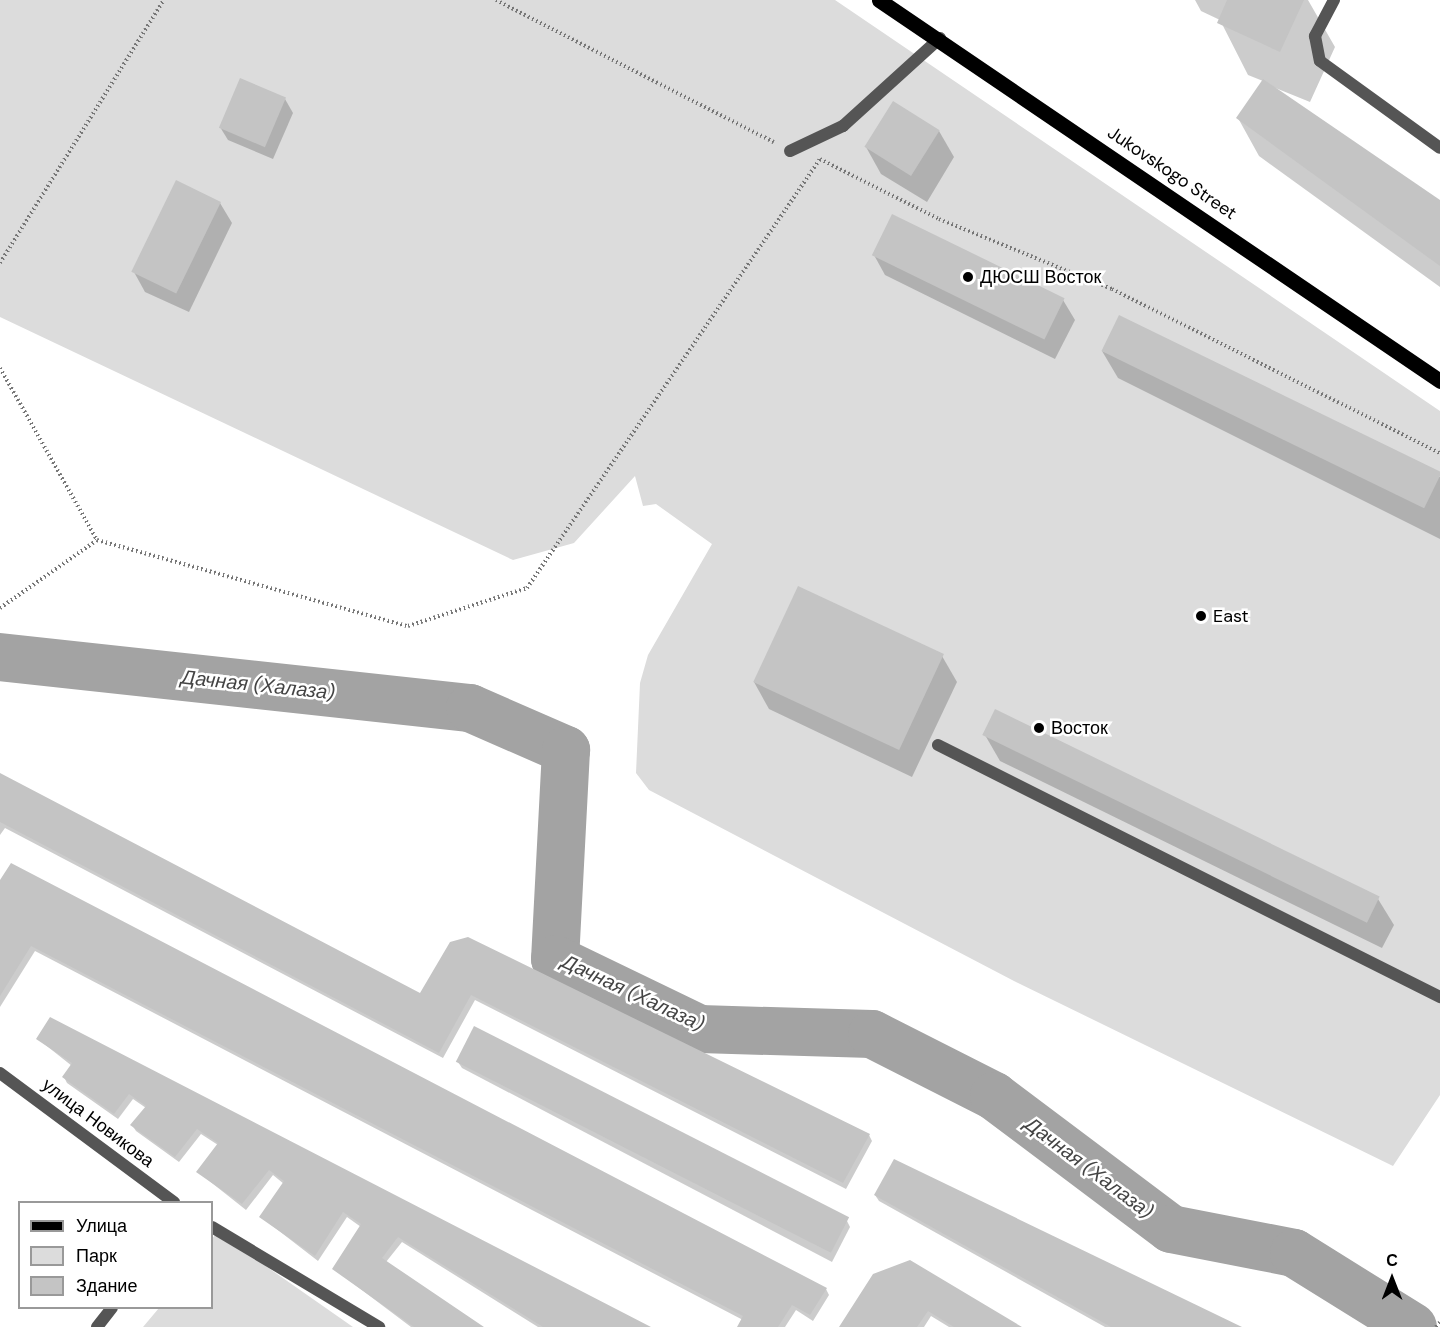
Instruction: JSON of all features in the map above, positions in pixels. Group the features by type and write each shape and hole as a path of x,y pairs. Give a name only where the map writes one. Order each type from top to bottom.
{"main road":[{"name":"Jukovskogo Street","path":"879,0 940,38 1440,381"}],"street":[{"path":"1334,0 1315,36 1320,61 1440,148"},
{"path":"790,151 852,120 940,38"},
{"path":"938,745 1440,997"},
{"name":"улица Новикова","path":"0,1073 171,1201"},
{"path":"213,1228 379,1327"},
{"path":"97,1327 111,1309"}],"path":[{"path":"0,263 164,0"},
{"path":"496,0 790,151 820,159 939,219 1112,289 1440,453"},
{"path":"0,368 97,540 408,626 527,588 820,159"},
{"path":"0,608 97,540"},
{"path":"1436,1327 1440,1322"}],"green space":[{"path":"0,0 835,0 1440,411 1440,1095 1393,1166 1014,981 649,790 636,773 640,683 648,655 712,544 656,504 643,506 635,476 574,543 513,560 0,317"},
{"path":"217,1232 353,1327 143,1327 158,1309 213,1309 213,1238"}],"building":[{"path":"1227,0 1304,0 1280,52 1217,23"},
{"path":"240,78 286,98 265,147 219,128"},
{"path":"1263,79 1440,200 1440,266 1236,118"},
{"path":"893,101 940,130 911,176 864,147"},
{"path":"176,180 221,202 176,294 131,272"},
{"name":"ДЮСШ Восток","path":"892,214 1065,298 1044,340 872,255"},
{"path":"1119,315 1440,472 1424,508 1101,351"},
{"path":"798,586 944,654 899,750 753,682"},
{"path":"995,709 1380,897 1367,923 982,735"},
{"path":"0,773 420,993 450,942 468,937 870,1134 843,1183 471,995 439,1053 0,822"},
{"path":"11,863 827,1288 810,1315 792,1305 778,1327 737,1327 743,1316 31,946 0,996 0,880"},
{"path":"50,1017 651,1327 543,1327 398,1237 382,1258 484,1327 414,1327 332,1269 361,1224 343,1212 315,1256 259,1217 284,1181 269,1170 242,1204 196,1172 218,1143 197,1129 175,1157 130,1125 146,1106 129,1094 114,1114 62,1077 72,1063 36,1039"},
{"path":"474,1026 849,1217 831,1253 456,1062"},
{"path":"894,1159 1242,1327 1111,1327 874,1195"},
{"path":"910,1260 1022,1327 954,1327 928,1311 917,1327 839,1327 873,1274"}],"waterway":[{"name":"Дачная (Халаза)","path":"0,657 470,708 566,750 555,959 700,1029 872,1034 994,1096 1171,1229 1294,1253 1413,1327"}],"place":[{"name":"ДЮСШ Восток","path":"968,277"},
{"name":"East","path":"1201,616"},
{"name":"Восток","path":"1039,728"}]}
